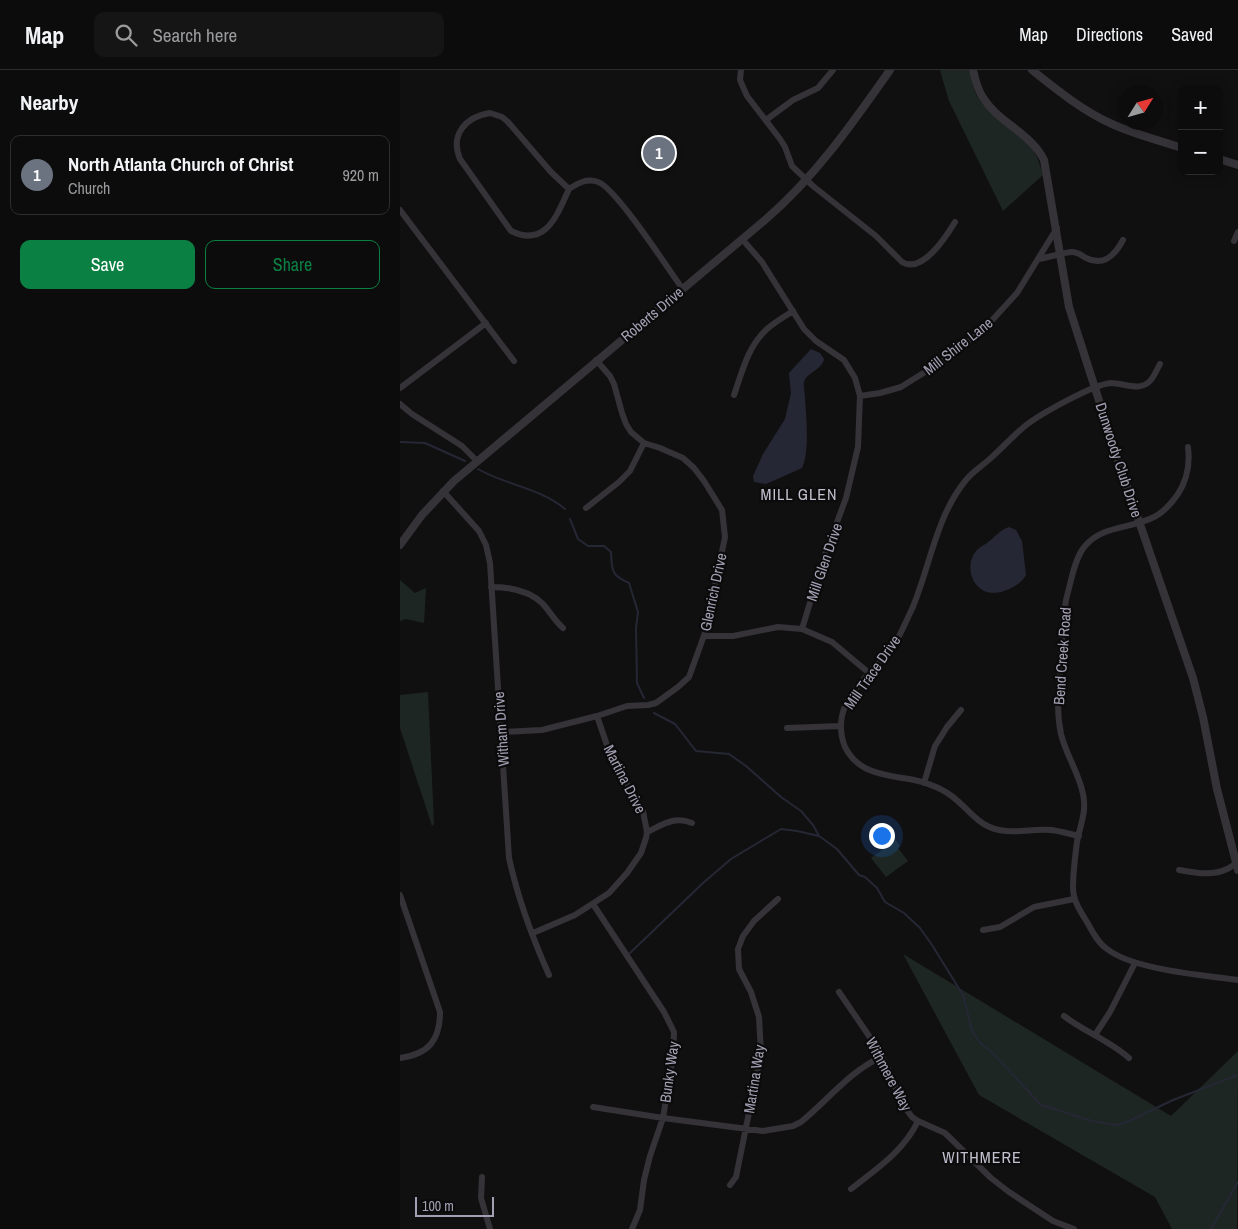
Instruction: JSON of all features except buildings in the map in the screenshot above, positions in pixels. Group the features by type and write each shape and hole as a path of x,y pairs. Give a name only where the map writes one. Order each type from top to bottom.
{"street":[{"path":"741,70 740,80 742,87 785,147 792,166 808,182 876,236 906,264 917,263 932,252 943,241 955,222"},
{"path":"766,120 793,100 818,88 832,70"},
{"name":"Roberts Drive","path":"400,545 422,514 443,491 808,182 890,70"},
{"name":"Dunwoody Club Drive","path":"973,70 979,90 987,103 1032,143 1041,154 1048,178 1070,307 1122,472 1193,678 1203,717 1217,789 1237,865"},
{"path":"1032,70 1070,99 1110,124 1178,147"},
{"path":"569,189 551,172 517,130 502,117 496,114 483,114 470,121 458,133 456,151 460,159 511,230 519,234 534,236 544,232 549,227 569,189 582,181 597,181 604,185 628,213 682,288"},
{"path":"1223,160 1238,165"},
{"path":"400,210 514,361"},
{"name":"Mill Shire Lane","path":"860,396 902,387 941,362 985,328 1017,292 1057,228"},
{"path":"1234,241 1238,232"},
{"name":"Mill Glen Drive","path":"742,239 762,262 804,329 816,341 844,360 855,378 860,396 858,447 846,498 825,552 802,629"},
{"path":"1038,259 1075,252 1091,260 1103,260 1115,254 1123,240"},
{"path":"734,395 749,352 767,329 793,311"},
{"path":"400,388 486,323"},
{"name":"Glenrich Drive","path":"502,732 542,730 627,706 648,706 670,693 688,677 704,636 725,537 722,510 704,481 683,458 644,443 631,432 626,424 614,384 610,376 596,360"},
{"name":"Mill Trace Drive","path":"1078,836 1051,830 1021,832 990,827 975,819 948,794 924,783 878,774 862,767 855,762 844,745 841,726 844,710 853,693 894,645 902,630 941,524 966,479 1026,425 1081,393 1096,387 1111,383 1138,386 1150,381 1160,364"},
{"path":"400,404 412,414 462,446 477,461"},
{"path":"586,508 630,471 644,443"},
{"name":"Bend Creek Road","path":"1188,447 1187,473 1181,490 1164,510 1153,518 1107,530 1085,546 1075,569 1064,607 1058,684 1058,710 1062,735 1081,783 1084,815 1078,836 1074,874 1074,899 1093,932 1106,949 1122,959 1134,963 1238,980"},
{"name":"Witham Drive","path":"443,491 479,531 486,545 490,563 509,858 519,899 537,948 550,974"},
{"path":"491,587 506,587 528,593 543,604 554,620 563,628"},
{"path":"704,636 733,636 778,627 802,629 832,642 869,673"},
{"path":"924,783 935,746 961,710"},
{"name":"Martina Drive","path":"532,933 570,917 609,894 641,853 647,832 643,811 612,757 597,716"},
{"path":"788,728 841,726"},
{"path":"647,832 665,823 681,819 692,823"},
{"path":"1179,870 1197,874 1211,873 1226,870 1237,865"},
{"path":"400,895 440,1012 440,1027 431,1045 422,1052 400,1058"},
{"name":"Martina Way","path":"730,1185 736,1177 761,1053 760,1032 755,1004 739,970 738,949 743,936 754,921 778,899"},
{"path":"983,930 1000,927 1034,907 1074,899"},
{"name":"Bunky Way","path":"593,904 664,1012 674,1032 674,1049 663,1118 650,1156 644,1180 640,1210 632,1229"},
{"path":"1095,1035 1110,1012 1134,963"},
{"name":"Withmere Way","path":"839,992 881,1057 906,1110 918,1121 945,1133 991,1178 1009,1192 1053,1221 1074,1229"},
{"path":"1064,1016 1078,1027 1095,1035 1129,1058"},
{"path":"593,1107 746,1130 763,1131 793,1126 801,1122 854,1073 881,1057"},
{"path":"850,1189 893,1155 912,1133 918,1121"},
{"path":"482,1177 481,1198 490,1229"}],"shaded area":[{"path":"940,70 969,70 976,93 983,104 996,118 1020,136 1036,156 1043,175 1003,211 949,101"},
{"path":"400,580 415,593 426,588 424,623 406,619 400,621"},
{"path":"428,692 434,824 432,826 400,728 400,695"},
{"path":"896,840 900,846 898,848 908,861 886,877 871,858"},
{"path":"903,954 1171,1116 1238,1051 1237,1229 1172,1229 1155,1197 979,1095"}],"water":[{"path":"811,349 820,353 824,359 823,363 804,382 807,443 802,468 766,484 754,482 753,476 763,454 785,419 791,393 789,373"},
{"path":"1009,527 1016,530 1022,541 1026,575 1019,583 1008,590 989,593 979,587 972,578 971,560 978,549"}],"waterway":[{"path":"400,442 425,443 465,461"},
{"path":"478,469 545,496 565,509"},
{"path":"570,519 578,539 588,546 604,546 611,552 614,572 629,583 638,612 636,628 637,683 644,698"},
{"path":"654,713 675,724 696,751 729,754 746,766 781,797 801,811 813,825 819,836"},
{"path":"630,953 703,883 731,859 781,829 797,831 819,836 837,849 859,875 865,877 877,888 885,902 904,913 920,928 963,995 972,1031 980,1043 992,1052 1041,1105 1092,1121 1117,1125 1173,1100 1238,1075"},
{"path":"1211,1229 1238,1182"}],"place":[{"name":"North Atlanta Church of Christ","path":"659,153"}],"district":[{"name":"MILL GLEN","path":"799,494"},
{"name":"WITHMERE","path":"982,1157"}]}
